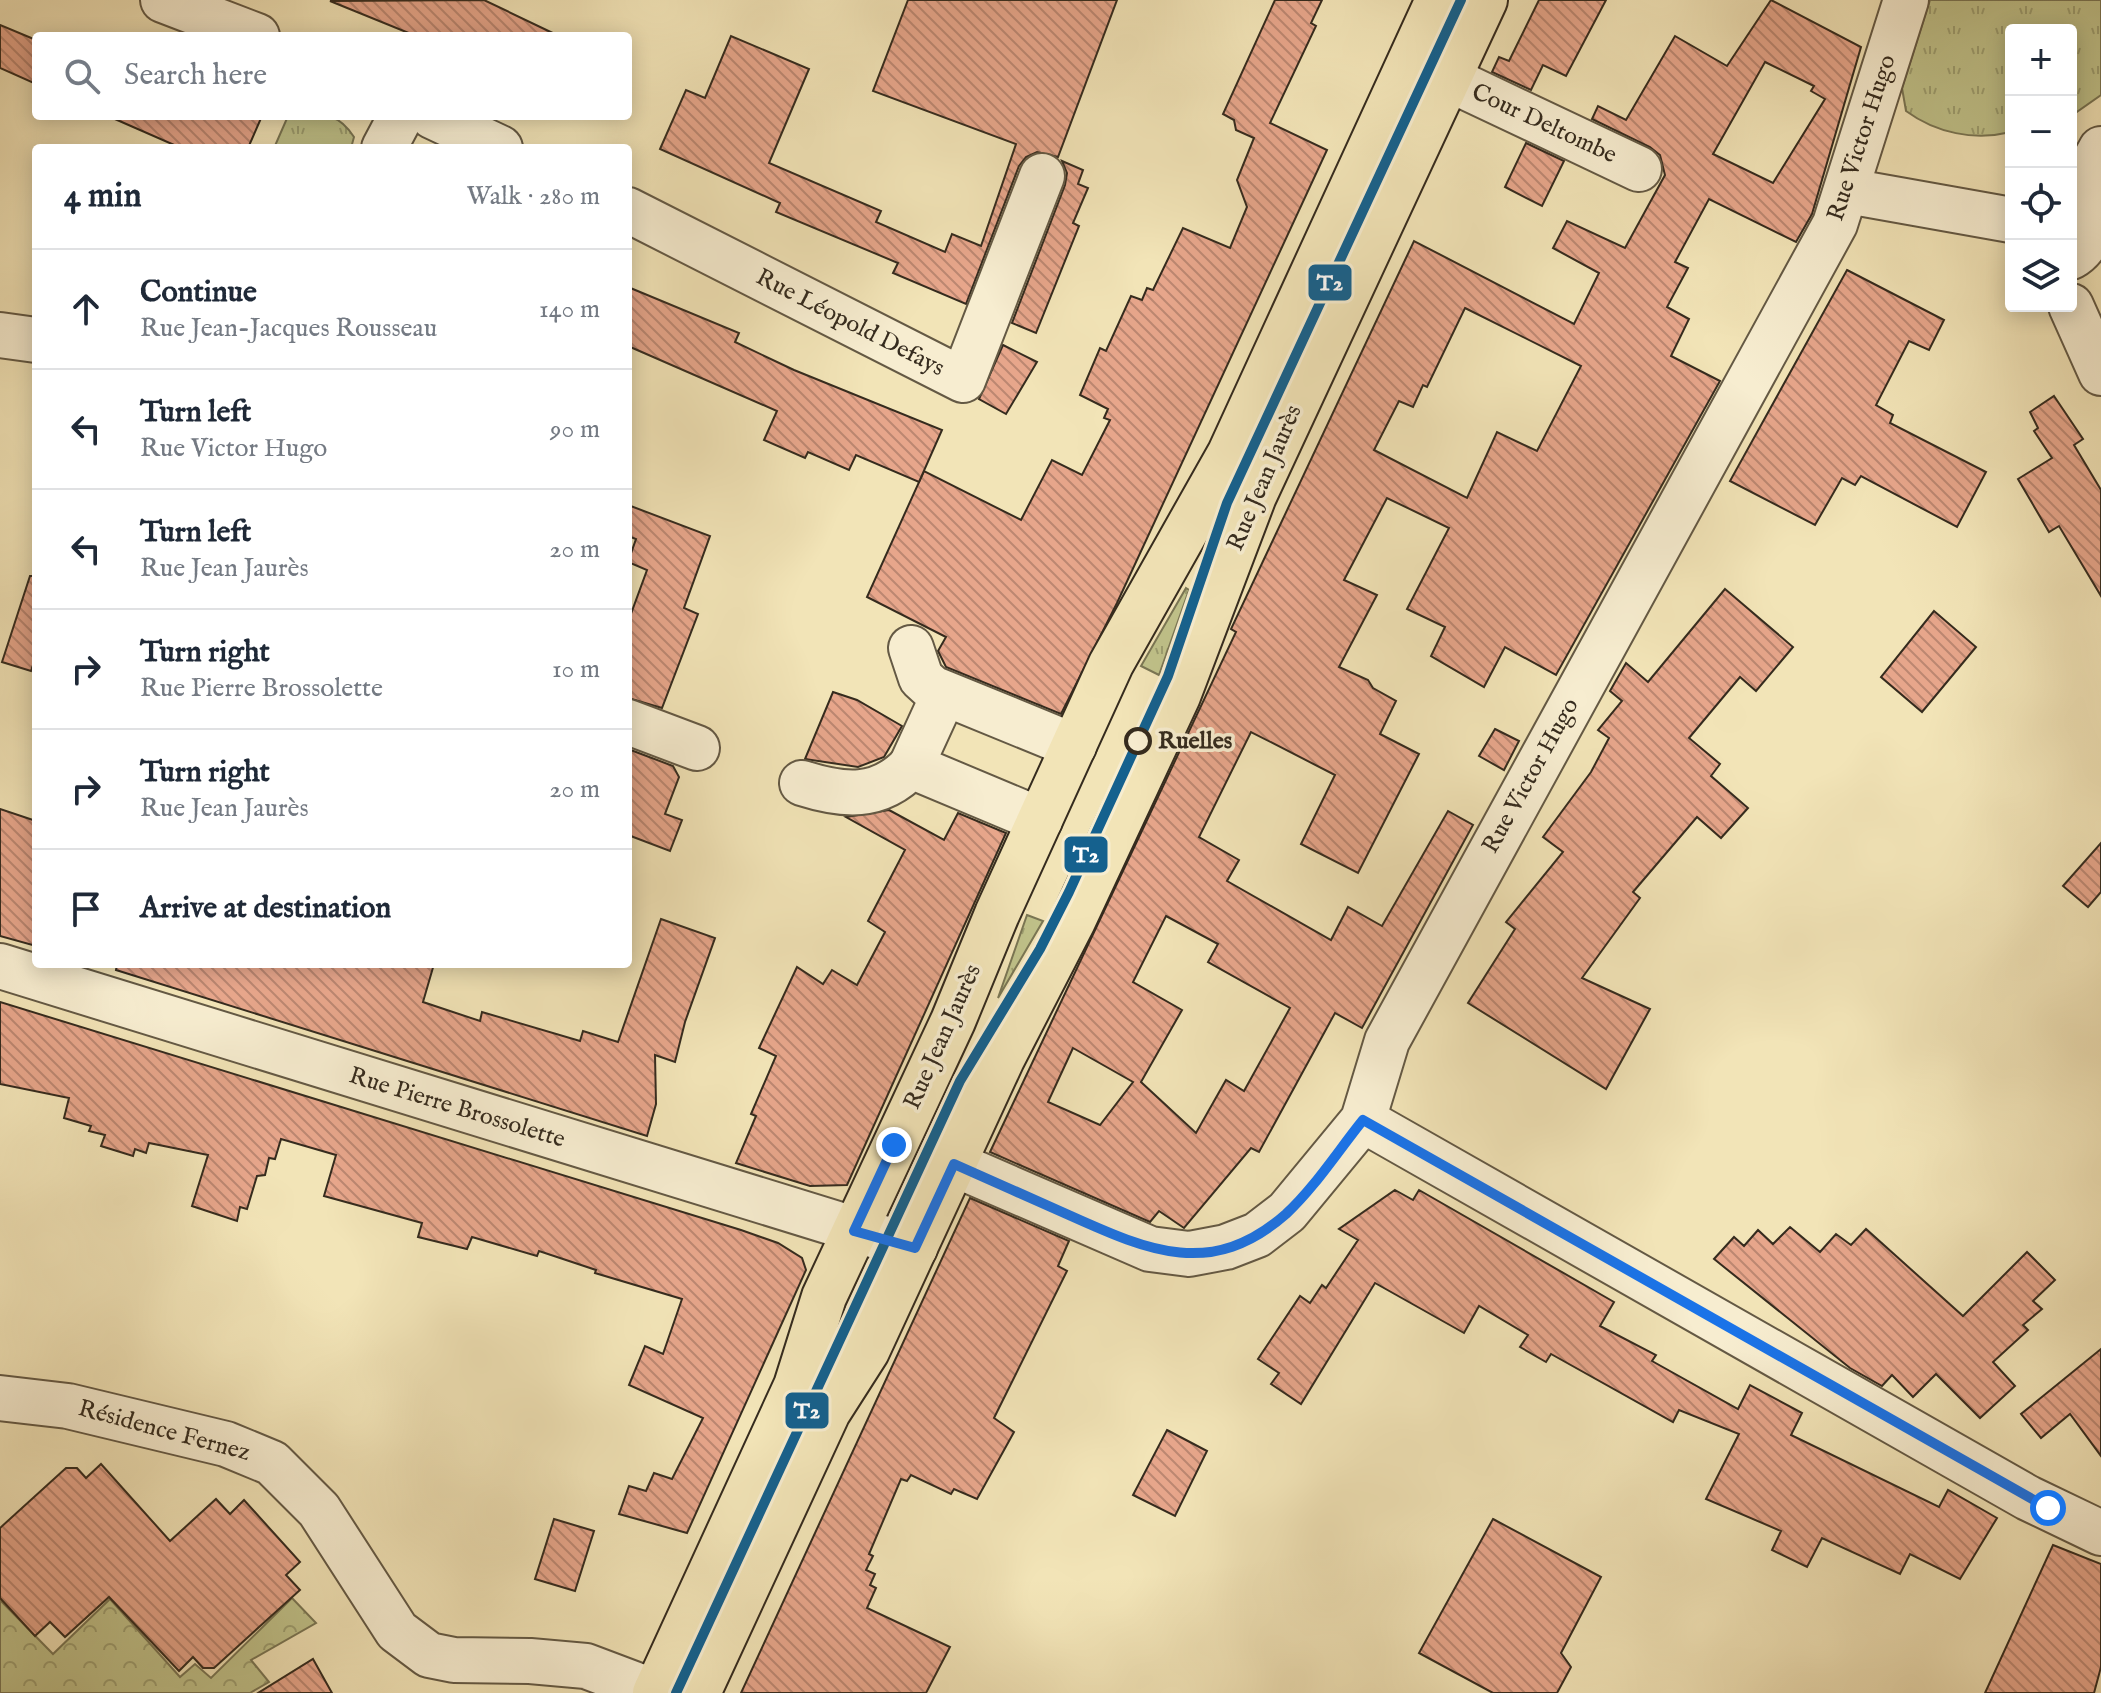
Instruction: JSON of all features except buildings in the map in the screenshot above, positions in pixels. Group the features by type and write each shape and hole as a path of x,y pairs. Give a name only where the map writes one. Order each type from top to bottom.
{"main road":[{"name":"Rue Jean Jaurès","path":"655,1692 796,1386 818,1312 953,1021 1111,664 1230,453 1438,0"},
{"name":"Rue Jean Jaurès","path":"698,1693 828,1412 867,1351 1178,696 1254,496 1485,0"}],"street":[{"path":"163,0 247,32"},
{"name":"Rue Victor Hugo","path":"954,1164 1133,1244 1189,1254 1226,1247 1273,1224 1301,1198 1363,1120 1387,1041 1835,224 1848,191 1906,0"},
{"name":"Cour Deltombe","path":"1449,79 1639,169"},
{"path":"386,144 399,120"},
{"path":"440,120 492,144"},
{"path":"2077,189 2101,149"},
{"name":"Rue Léopold Defays","path":"632,212 963,380 1042,176"},
{"path":"1848,191 2005,219"},
{"path":"2077,200 2089,214 2091,226 2084,248 2077,253"},
{"path":"2074,312 2101,373"},
{"path":"0,335 32,339"},
{"path":"911,648 921,678 944,694 1074,746"},
{"path":"802,783 838,793 871,791 898,780 911,766 944,694"},
{"path":"632,724 697,748"},
{"path":"911,766 1040,820"},
{"name":"Rue Pierre Brossolette","path":"0,966 915,1248"},
{"path":"1363,1120 2028,1498 2101,1533"},
{"name":"Résidence Fernez","path":"0,1398 68,1406 258,1455 286,1474 319,1510 397,1631 415,1648 429,1655 454,1660 547,1661 586,1666 655,1692"}],"green space":[{"path":"1930,0 2101,0 2101,95 2077,112 2077,24 2005,24 2005,133 1969,135 1930,125 1906,111 1902,88"},
{"path":"286,120 338,120 354,137 352,144 276,144"},
{"path":"1186,588 1189,590 1159,675 1141,666"},
{"path":"1027,915 1043,921 998,998"},
{"path":"292,1598 316,1623 251,1660 269,1682 250,1693 0,1693 0,1600 53,1654 110,1599 180,1677 195,1664 211,1678"}],"transit line":[{"name":"T2","path":"676,1693 960,1081 1040,949 1069,892 1168,676 1227,503 1461,0"}],"place":[{"name":"Ruelles","path":"1138,741"}],"route":[{"path":"894,1145 854,1231 915,1248 954,1164 1133,1244 1189,1254 1226,1247 1257,1235 1273,1224 1301,1198 1363,1120 2048,1508"}]}
